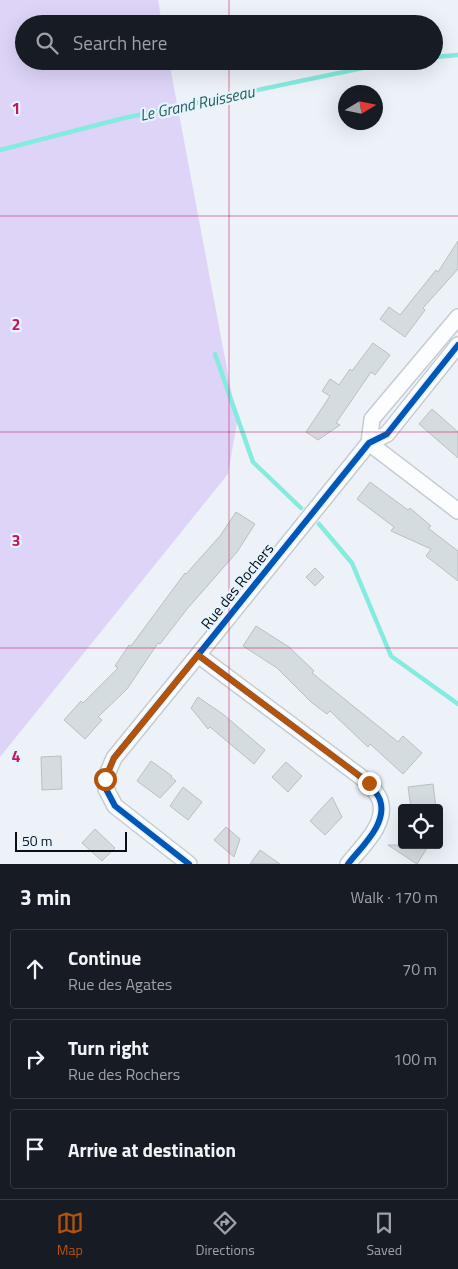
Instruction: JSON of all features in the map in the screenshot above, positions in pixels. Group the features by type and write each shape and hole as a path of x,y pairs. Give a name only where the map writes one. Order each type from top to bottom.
{"street":[{"path":"458,317 372,419 369,443 458,511"},
{"name":"Rue des Rochers","path":"189,864 116,806 106,789 105,779 114,758 369,443 387,434 458,345"},
{"path":"198,655 369,783 380,798 382,810 379,822 348,864"}],"shaded area":[{"path":"0,0 158,0 160,15 15,15 15,70 171,70 237,422 228,474 0,757"}],"building":[{"path":"458,241 458,269 423,308 425,310 405,337 380,319 389,307 400,315 436,270 438,272"},
{"path":"373,343 390,355 375,375 371,372 336,423 340,425 318,440 306,432 330,396 322,391 330,379 339,385 350,369 352,371"},
{"path":"432,409 458,432 458,458 419,424"},
{"path":"370,482 408,510 410,508 431,526 428,528 458,551 458,581 426,556 431,549 391,531 394,527 357,499"},
{"path":"236,512 255,524 237,552 187,609 160,644 158,643 127,689 98,717 102,720 85,739 64,720 81,701 83,703 118,668 115,666 129,645 131,646 185,573 220,536"},
{"path":"315,568 324,577 315,586 306,577"},
{"path":"256,626 289,647 314,671 312,673 398,742 403,736 422,753 403,774 370,744 368,747 330,711 327,714 311,702 277,668 243,646"},
{"path":"198,697 224,715 265,750 254,764 210,727 208,729 191,708"},
{"path":"61,756 62,789 42,790 41,757"},
{"path":"151,761 176,781 160,798 137,781"},
{"path":"286,762 302,776 288,792 272,777"},
{"path":"433,784 436,804 410,804 408,787"},
{"path":"183,787 202,802 188,820 170,806"},
{"path":"332,797 342,817 325,835 310,821"},
{"path":"226,827 240,839 234,857 214,840"},
{"path":"95,829 115,848 102,861 82,843"},
{"path":"388,845 398,845 398,849 426,849 417,864"},
{"path":"260,850 280,864 250,864"}],"waterway":[{"name":"Le Grand Ruisseau","path":"443,56 458,55"},
{"name":"Le Grand Ruisseau","path":"0,150 124,118 353,70"},
{"path":"215,354 253,462 301,508"},
{"path":"319,524 352,563 391,656 458,704"}],"cycle path":[{"path":"348,864 372,835 380,818 380,800 375,791 369,783 198,655 369,443 387,434 458,345"},
{"path":"189,864 115,806 106,789 105,779 114,758 198,655"}],"route":[{"path":"105,779 114,758 198,655 369,783"}]}
